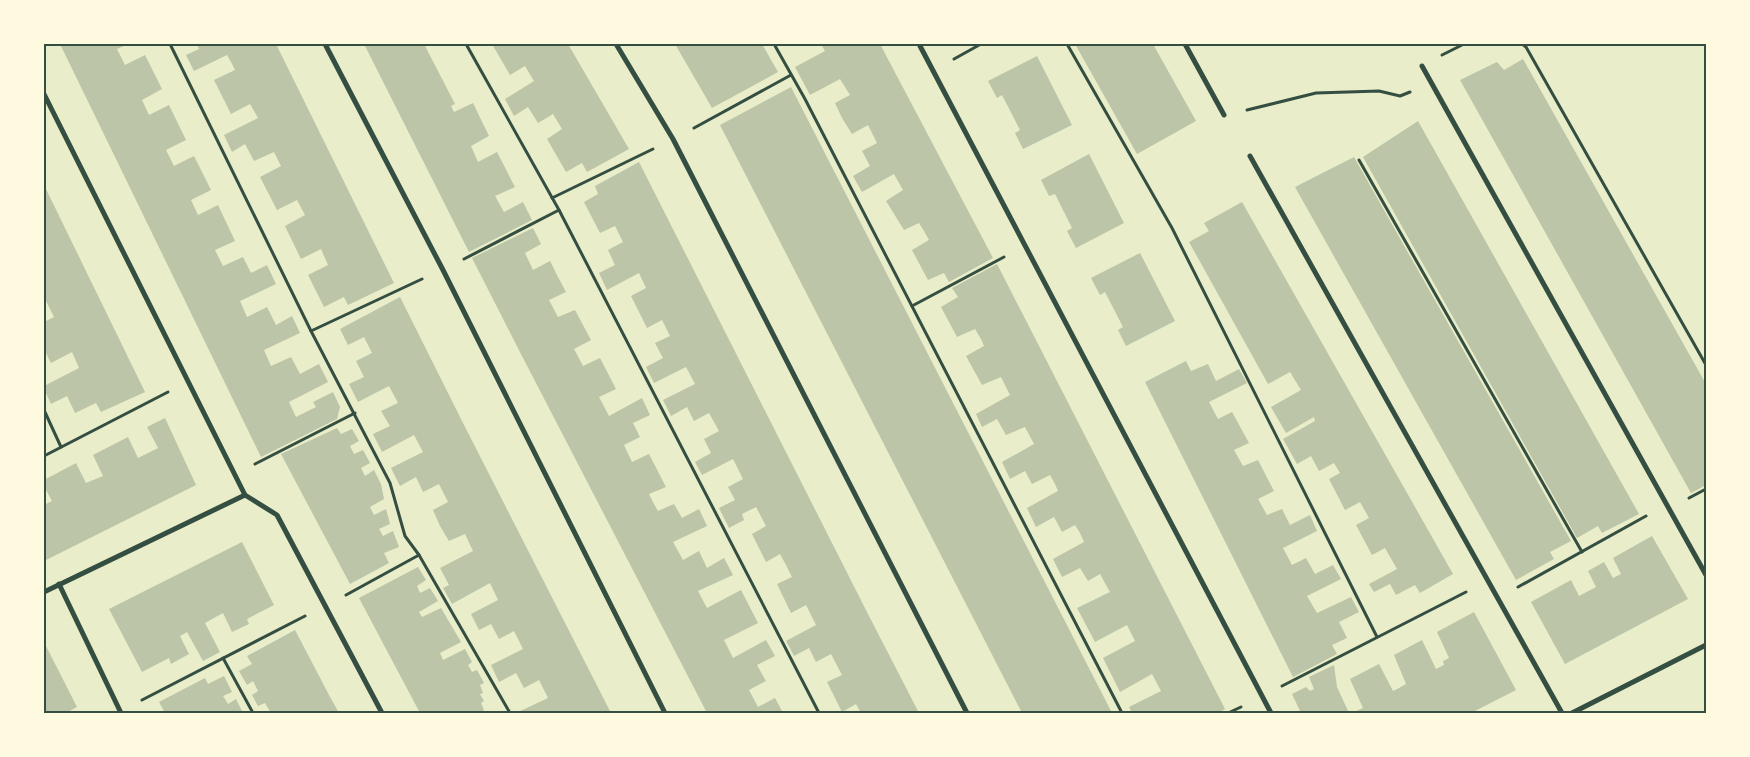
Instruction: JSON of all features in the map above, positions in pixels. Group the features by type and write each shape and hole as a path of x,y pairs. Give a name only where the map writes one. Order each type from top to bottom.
{"street":[{"path":"325,44 443,270 665,713"},
{"path":"616,44 673,139 967,713"},
{"path":"920,44 1027,245 1270,713"},
{"path":"1185,44 1224,115"},
{"path":"1422,66 1706,575"},
{"path":"44,94 245,495 277,515 382,713"},
{"path":"1250,156 1486,582 1562,713"},
{"path":"44,592 245,495"},
{"path":"59,584 120,712"},
{"path":"1572,713 1706,645"}],"path":[{"path":"170,44 311,331 390,483 405,536 419,556 510,713"},
{"path":"466,44 559,210 819,713"},
{"path":"774,44 805,98 1122,713"},
{"path":"933,70 982,44"},
{"path":"1067,44 1172,228 1377,637"},
{"path":"1522,44 1526,47 1706,364"},
{"path":"1224,115 1316,92 1379,91 1400,96 1431,83"},
{"path":"1359,160 1582,552"},
{"path":"311,331 443,270 559,210"},
{"path":"912,306 1027,245"},
{"path":"44,456 189,382"},
{"path":"44,410 61,447"},
{"path":"234,474 355,413"},
{"path":"1496,598 1666,505"},
{"path":"120,712 419,556"},
{"path":"1261,697 1486,582"},
{"path":"223,658 253,713"}],"building":[{"path":"60,44 128,44 117,49 125,65 145,55 162,89 142,100 149,115 169,105 186,140 166,150 174,166 194,156 211,190 191,200 198,215 218,205 235,241 215,250 223,266 243,257 251,273 267,265 276,284 240,301 247,317 267,307 276,325 292,316 300,333 264,350 271,366 291,357 300,374 319,364 328,382 289,402 296,417 316,407 313,402 333,392 340,407 337,419 261,457"},
{"path":"197,44 276,44 394,283 348,305 344,297 324,307 308,275 328,265 321,249 301,259 285,226 305,215 297,200 277,210 260,177 281,166 274,152 254,161 245,144 232,152 224,135 258,118 250,104 231,114 214,80 235,70 227,55 194,71 186,55 199,49"},
{"path":"364,44 424,44 455,104 451,106 454,112 473,103 489,136 471,146 478,162 497,152 515,187 495,196 504,212 523,202 532,220 469,252"},
{"path":"492,44 568,44 629,149 587,172 582,163 566,172 547,139 562,129 553,114 538,123 528,107 514,116 505,99 534,81 525,66 510,75"},
{"path":"675,44 762,44 778,72 712,108"},
{"path":"821,44 880,44 993,258 949,282 944,273 928,280 912,250 929,240 919,223 904,230 886,201 903,190 894,174 862,192 853,176 870,166 862,151 877,143 868,125 852,134 842,118 835,103 850,95 840,79 810,95 795,67 825,51"},
{"path":"1075,44 1153,44 1196,121 1137,154"},
{"path":"1037,56 1072,125 1023,149 1015,133 1020,130 1002,95 997,98 988,81"},
{"path":"1523,59 1706,384 1706,485 1691,493 1460,80 1497,62 1504,70"},
{"path":"791,87 1112,713 1022,713 720,125"},
{"path":"1418,121 1639,514 1602,533 1598,526 1577,538 1363,157"},
{"path":"1089,154 1124,223 1076,248 1067,231 1072,228 1055,194 1049,196 1041,180"},
{"path":"1354,157 1571,541 1550,552 1554,559 1516,580 1295,187"},
{"path":"639,162 919,713 861,713 856,704 842,712 827,682 842,675 831,654 816,662 809,648 794,656 786,641 816,625 806,605 791,613 777,584 792,577 780,554 766,562 752,534 766,526 756,507 742,514 744,520 729,528 719,508 735,500 728,487 743,479 733,459 702,475 695,462 711,453 704,439 719,431 709,413 694,421 687,407 671,416 663,400 695,384 686,367 654,383 646,367 663,358 655,343 670,336 662,320 647,328 631,296 646,288 639,273 607,290 599,273 615,265 608,250 623,242 615,226 600,233 584,202 598,194 595,186"},
{"path":"44,185 145,392 101,412 96,403 75,413 67,396 51,404 44,389 44,386 79,368 72,352 51,363 44,349 44,322 54,317 46,301 44,302"},
{"path":"1242,202 1453,574 1420,593 1415,585 1396,595 1390,584 1374,592 1369,584 1397,569 1385,548 1372,555 1356,525 1369,518 1360,502 1345,510 1329,479 1340,473 1334,463 1319,471 1311,456 1297,464 1283,439 1315,421 1314,417 1286,433 1271,407 1301,390 1290,372 1268,384 1189,242 1209,231 1204,223"},
{"path":"533,228 541,244 525,253 533,270 550,261 566,292 549,300 558,317 575,310 591,340 574,349 583,366 600,358 616,389 599,397 609,416 642,398 650,415 633,423 640,437 624,445 632,462 649,454 666,487 649,494 658,511 674,504 682,518 699,509 707,526 673,542 683,560 699,551 707,568 724,558 733,575 698,591 707,608 741,590 758,623 724,640 733,658 766,640 775,656 757,665 766,681 749,690 758,707 775,698 783,713 707,713 522,356 472,258"},
{"path":"1140,253 1175,321 1126,346 1118,330 1123,327 1105,292 1100,295 1091,278"},
{"path":"997,264 1225,709 1218,713 1132,713 1129,707 1161,691 1152,674 1120,692 1103,658 1135,641 1127,625 1095,642 1077,608 1110,592 1100,574 1088,581 1080,568 1062,577 1053,559 1084,542 1080,533 1075,525 1062,532 1054,517 1036,527 1027,508 1058,491 1055,484 1050,475 1032,484 1025,471 1010,479 1002,462 1034,444 1025,427 1006,435 997,419 982,427 976,414 1010,395 1001,377 982,385 966,356 984,346 981,339 975,329 957,337 941,307 958,297 952,288"},
{"path":"400,297 611,713 516,713 548,698 539,680 524,688 516,673 499,682 491,665 523,649 514,631 499,639 491,624 479,630 471,614 498,600 490,583 452,604 443,588 449,585 440,568 473,551 465,534 449,541 440,526 433,510 448,502 439,484 423,492 416,477 400,486 391,468 423,452 414,435 382,452 373,434 390,426 381,411 398,403 389,386 358,402 349,384 364,377 356,361 372,353 364,337 348,345 340,329"},
{"path":"1186,361 1191,371 1208,364 1216,381 1239,369 1247,383 1209,402 1218,419 1232,412 1249,443 1234,450 1243,466 1258,460 1274,491 1258,499 1267,515 1282,509 1290,525 1310,515 1317,531 1283,548 1292,565 1306,558 1315,574 1333,565 1341,579 1307,596 1317,613 1351,597 1359,612 1339,622 1347,638 1332,645 1337,654 1293,677 1145,382"},
{"path":"165,418 196,485 44,561 44,505 52,501 44,486 44,480 76,463 86,483 103,476 93,455 128,437 138,458 158,448 147,427"},
{"path":"337,428 341,434 352,429 359,441 350,446 354,454 363,450 370,463 361,468 365,476 374,470 381,484 384,499 370,507 374,515 386,509 390,524 379,529 383,536 393,531 399,547 384,553 389,563 350,584 281,454"},
{"path":"1652,536 1688,599 1565,664 1531,602 1571,580 1579,596 1596,587 1588,571 1604,562 1613,578 1621,574 1613,558"},
{"path":"242,542 274,605 247,619 249,624 232,632 223,613 205,623 220,652 203,661 187,632 180,636 189,654 171,664 169,658 142,672 109,609"},
{"path":"418,567 426,580 417,586 420,593 430,588 438,601 419,612 422,617 441,608 461,642 440,653 443,660 465,649 472,662 468,665 472,672 477,670 484,683 480,685 483,693 480,694 484,701 481,703 484,710 479,713 420,713 359,598"},
{"path":"1474,612 1516,690 1471,713 1352,713 1363,708 1350,679 1379,664 1393,691 1399,688 1406,684 1394,655 1422,640 1436,669 1444,665 1443,661 1449,658 1437,632"},
{"path":"295,630 339,713 271,713 265,703 258,706 252,695 258,691 253,681 247,685 239,671 252,664 247,656"},
{"path":"46,646 77,707 66,713 44,713 44,647"},
{"path":"1334,665 1337,687 1349,713 1301,713 1292,694 1306,687 1310,691 1314,689 1309,677"},
{"path":"224,676 232,692 223,696 228,704 236,699 243,713 165,713 159,702 205,678 208,684"}]}
